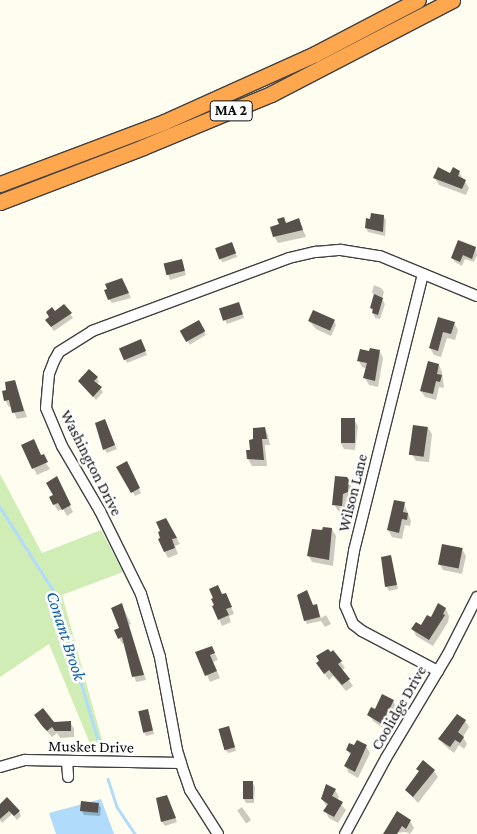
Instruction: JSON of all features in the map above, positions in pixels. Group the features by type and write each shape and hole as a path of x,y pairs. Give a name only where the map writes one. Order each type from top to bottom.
{"highway":[{"name":"MA 2","path":"0,184 164,122 315,54 418,0"},
{"name":"MA 2","path":"0,202 143,148 271,94 452,0"}],"street":[{"name":"Washington Drive","path":"218,834 190,790 182,763 160,657 141,594 100,511 62,446 46,408 49,374 54,361 59,352 92,331 305,254 341,250 367,253 403,264 477,296"},
{"name":"Wilson Lane","path":"424,274 356,542 345,605 353,624 362,631 438,671"},
{"name":"Coolidge Drive","path":"345,834 438,671 477,597"},
{"name":"Musket Drive","path":"0,766 25,760 182,763"},
{"path":"67,761 68,777"}],"green space":[{"path":"0,474 42,553 101,530 123,572 62,595 105,751 93,751 49,644 0,677"}],"water":[{"path":"101,799 114,834 56,834 49,813"}],"building":[{"path":"438,167 450,173 453,167 460,171 458,176 466,180 462,189 433,178"},
{"path":"371,213 384,215 383,232 365,228 366,218 370,219"},
{"path":"284,217 286,223 299,218 303,230 273,237 270,227 279,224 277,219"},
{"path":"458,240 476,247 472,259 463,255 460,262 451,258"},
{"path":"232,242 236,253 219,259 215,248"},
{"path":"182,259 185,271 166,275 164,264"},
{"path":"122,278 129,293 108,300 104,290 107,289 105,284"},
{"path":"374,294 383,298 378,315 372,313 373,309 370,308"},
{"path":"239,302 243,314 223,321 219,308"},
{"path":"64,304 72,313 51,327 45,320 49,317 46,312 52,307 55,311"},
{"path":"313,310 335,320 330,331 308,321"},
{"path":"438,317 455,322 451,334 443,332 438,351 429,348"},
{"path":"199,320 205,331 186,342 180,331"},
{"path":"141,339 146,351 124,360 119,348"},
{"path":"370,348 380,350 375,381 363,378 367,363 357,361 360,349 369,351"},
{"path":"428,361 439,364 437,374 442,375 440,382 436,381 433,394 420,391"},
{"path":"89,369 98,377 94,381 102,387 93,397 78,381"},
{"path":"15,380 24,411 12,413 9,400 4,401 2,391 6,390 5,382"},
{"path":"341,418 355,418 355,443 341,443"},
{"path":"105,419 115,445 103,450 95,423"},
{"path":"413,425 428,427 424,457 409,455"},
{"path":"265,427 267,439 262,439 264,460 247,459 246,450 250,450 249,440 253,439 253,428"},
{"path":"34,439 41,455 44,454 48,462 32,469 21,445"},
{"path":"127,461 140,488 131,493 116,467"},
{"path":"57,476 71,505 62,510 58,503 53,505 49,497 53,495 46,483"},
{"path":"335,476 347,477 349,480 348,492 343,494 342,506 332,505"},
{"path":"394,500 405,502 403,512 408,513 407,520 402,519 399,533 387,530"},
{"path":"166,518 177,538 172,539 175,548 164,552 158,539 160,538 158,532 160,531 156,522"},
{"path":"323,527 332,528 329,560 307,556 312,529 322,530"},
{"path":"442,544 463,548 459,569 438,565"},
{"path":"391,555 397,585 385,587 381,557"},
{"path":"218,585 222,594 226,593 232,607 226,609 229,615 218,620 212,606 214,605 211,599 213,598 209,589"},
{"path":"307,590 313,605 317,604 320,617 304,621 297,595"},
{"path":"122,603 144,675 132,677 122,637 118,639 114,630 119,628 111,608"},
{"path":"438,603 446,608 443,614 445,615 429,640 411,629 416,622 421,625 427,615 431,617"},
{"path":"212,646 215,653 210,655 217,671 205,676 195,652"},
{"path":"328,649 331,652 333,650 342,661 338,664 350,679 342,685 329,670 324,674 316,663 319,661 316,656"},
{"path":"382,694 394,700 382,724 367,715 371,707 375,709"},
{"path":"43,708 54,722 71,721 71,731 55,731 52,727 47,731 34,715"},
{"path":"148,709 153,730 143,733 138,711"},
{"path":"457,714 466,720 458,732 464,737 460,743 455,740 450,747 438,739"},
{"path":"229,726 235,747 224,750 218,729"},
{"path":"357,740 367,745 355,772 344,766 351,753 346,750 349,743 354,745"},
{"path":"423,760 435,770 413,797 405,790 419,771 416,769"},
{"path":"243,781 253,781 253,799 243,799"},
{"path":"326,784 336,789 332,796 343,802 334,817 323,811 328,804 321,799"},
{"path":"167,795 176,818 161,822 156,798"},
{"path":"7,797 20,811 14,816 9,811 0,819 0,804"},
{"path":"81,801 99,803 98,813 80,811"},
{"path":"397,811 411,820 406,829 402,826 397,834 383,834"}],"waterway":[{"name":"Conant Brook","path":"0,507 53,590 100,746"},
{"name":"Conant Brook","path":"108,779 117,807 135,834"}]}
